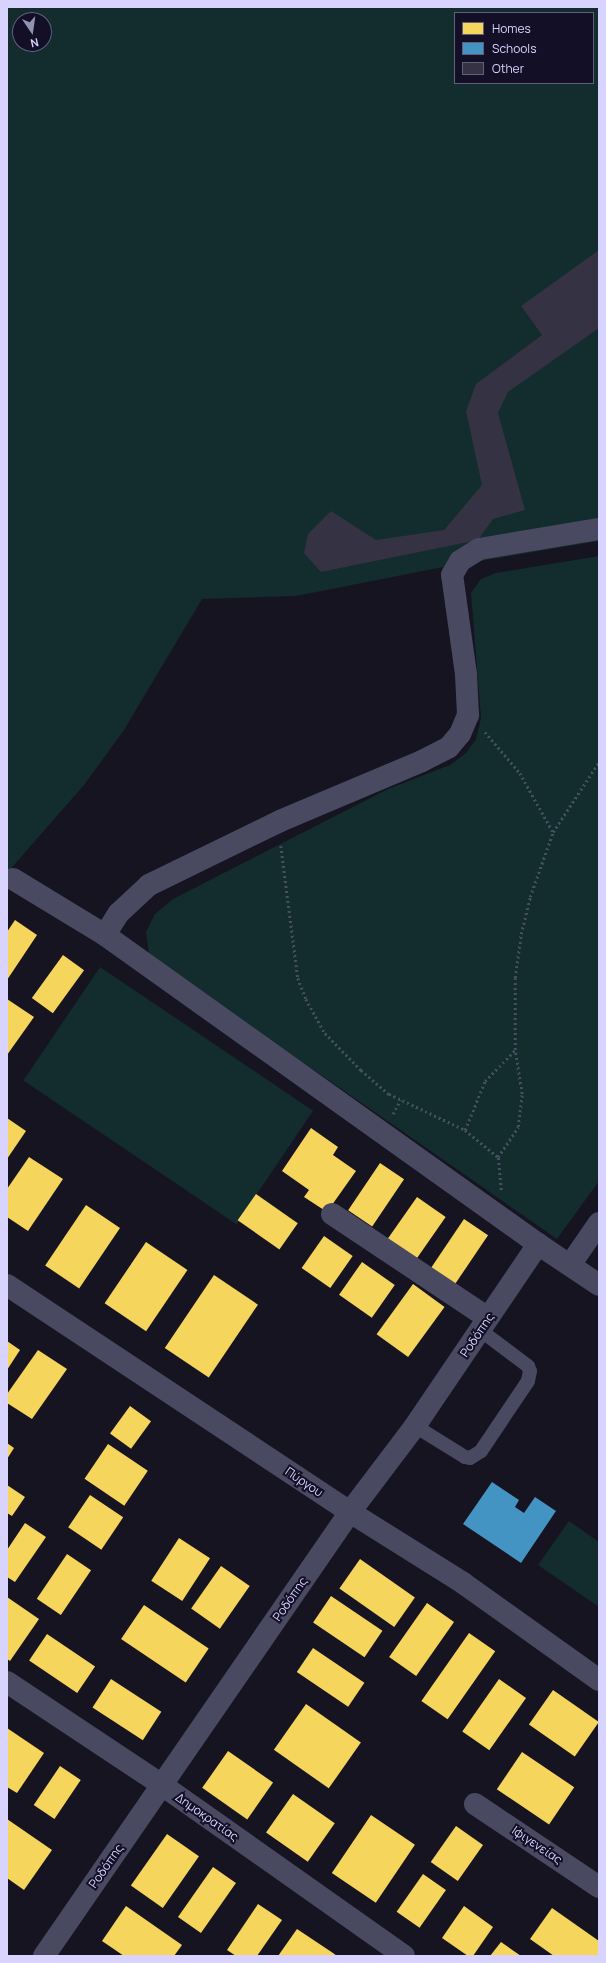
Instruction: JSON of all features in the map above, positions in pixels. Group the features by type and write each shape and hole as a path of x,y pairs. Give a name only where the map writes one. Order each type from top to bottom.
{"street":[{"path":"105,934 119,913 149,885 280,821 422,761 450,747 460,734 468,715 466,674 452,575 460,561 479,549 599,529"},
{"path":"13,879 105,934 504,1220 599,1285"},
{"path":"332,1214 484,1324"},
{"path":"570,1265 599,1223"},
{"name":"Ροδόπης","path":"44,1956 350,1512 414,1426 538,1244"},
{"name":"Πύργου","path":"7,1285 350,1512 463,1583 599,1680"},
{"name":"Δημοκρατίας","path":"7,1682 162,1785 404,1956"},
{"name":"Ιφιγενείας","path":"474,1804 599,1887"}],"lane":[{"path":"414,1426 465,1457 470,1458 481,1451 530,1377 528,1366 484,1324"}],"path":[{"path":"468,715 520,773 553,832"},
{"path":"504,1220 498,1157 518,1127 522,1094 515,1050 515,978 521,934 530,897 553,832 599,762"},
{"path":"280,821 284,879 298,978 306,999 325,1033 361,1070 389,1094 465,1130 498,1157"},
{"path":"465,1130 485,1081 515,1050"}],"green space":[{"path":"7,7 599,7 599,541 438,568 296,596 202,599 124,730 84,785 7,873"},
{"path":"599,556 599,1181 557,1239 317,1072 164,971 149,954 146,932 155,914 173,899 388,789 450,765 466,753 476,739 481,718 471,593 481,579 496,573"},
{"path":"100,967 313,1111 236,1224 23,1081"},
{"path":"569,1521 599,1542 599,1607 538,1565"}],"building: Homes":[{"path":"15,920 37,935 7,980 7,932"},
{"path":"63,955 84,970 53,1013 32,998"},
{"path":"7,999 34,1017 7,1055"},
{"path":"7,1118 26,1131 7,1159"},
{"path":"311,1128 338,1147 333,1155 356,1171 327,1212 304,1197 309,1190 282,1171"},
{"path":"29,1157 63,1179 28,1231 7,1217 7,1189"},
{"path":"380,1163 404,1179 372,1226 348,1210"},
{"path":"256,1194 298,1223 279,1249 238,1220"},
{"path":"417,1197 446,1217 414,1262 385,1242"},
{"path":"86,1205 120,1228 79,1288 45,1266"},
{"path":"464,1219 488,1235 450,1292 426,1275"},
{"path":"324,1236 353,1256 330,1288 302,1268"},
{"path":"146,1242 187,1270 146,1331 105,1303"},
{"path":"362,1262 395,1285 372,1318 339,1295"},
{"path":"214,1275 258,1305 209,1378 165,1348"},
{"path":"413,1284 445,1307 408,1357 377,1334"},
{"path":"7,1341 20,1350 7,1370"},
{"path":"38,1350 67,1369 32,1419 7,1403 7,1394"},
{"path":"130,1406 151,1421 131,1449 110,1434"},
{"path":"7,1443 14,1448 7,1459"},
{"path":"108,1444 148,1471 124,1506 85,1479"},
{"path":"7,1485 25,1497 12,1516 7,1513"},
{"path":"90,1495 123,1517 101,1550 68,1527"},
{"path":"25,1523 46,1537 15,1582 7,1577 7,1550"},
{"path":"179,1538 210,1558 182,1601 151,1581"},
{"path":"67,1554 91,1570 61,1615 37,1599"},
{"path":"360,1559 415,1597 394,1627 339,1588"},
{"path":"221,1566 250,1586 220,1629 191,1609"},
{"path":"331,1596 382,1631 365,1657 313,1623"},
{"path":"7,1597 39,1619 10,1661 7,1659"},
{"path":"427,1603 454,1622 416,1676 389,1657"},
{"path":"144,1605 209,1649 186,1683 121,1639"},
{"path":"469,1633 495,1651 448,1719 421,1701"},
{"path":"47,1634 95,1666 77,1693 29,1661"},
{"path":"313,1648 364,1683 348,1707 297,1672"},
{"path":"111,1679 161,1712 143,1740 92,1708"},
{"path":"499,1679 526,1698 489,1750 462,1731"},
{"path":"553,1690 599,1722 575,1757 529,1724"},
{"path":"306,1704 361,1742 329,1788 274,1750"},
{"path":"7,1728 44,1753 17,1793 7,1787"},
{"path":"228,1751 273,1783 247,1819 202,1788"},
{"path":"522,1752 574,1787 549,1825 497,1789"},
{"path":"60,1766 81,1780 54,1819 34,1805"},
{"path":"293,1794 335,1823 308,1862 266,1833"},
{"path":"371,1815 415,1845 376,1903 332,1873"},
{"path":"7,1819 52,1850 24,1890 7,1878"},
{"path":"456,1826 483,1845 458,1881 431,1862"},
{"path":"167,1834 199,1856 163,1908 131,1886"},
{"path":"213,1867 236,1883 201,1933 178,1917"},
{"path":"423,1874 446,1890 420,1928 397,1912"},
{"path":"258,1904 282,1920 257,1956 236,1956 227,1950"},
{"path":"126,1906 182,1945 174,1956 124,1956 102,1941"},
{"path":"464,1906 493,1927 473,1956 468,1956 442,1938"},
{"path":"552,1908 599,1941 599,1956 554,1956 530,1939"},
{"path":"297,1929 333,1953 337,1956 278,1956"},
{"path":"501,1942 521,1956 490,1956"}],"building: Schools":[{"path":"492,1482 519,1500 515,1507 524,1513 535,1497 556,1511 521,1563 463,1524"}],"building: Other":[{"path":"599,250 599,328 508,392 498,413 525,510 493,519 478,540 321,572 304,553 308,534 331,511 376,540 444,530 482,485 466,411 476,384 542,335 521,306"}]}
